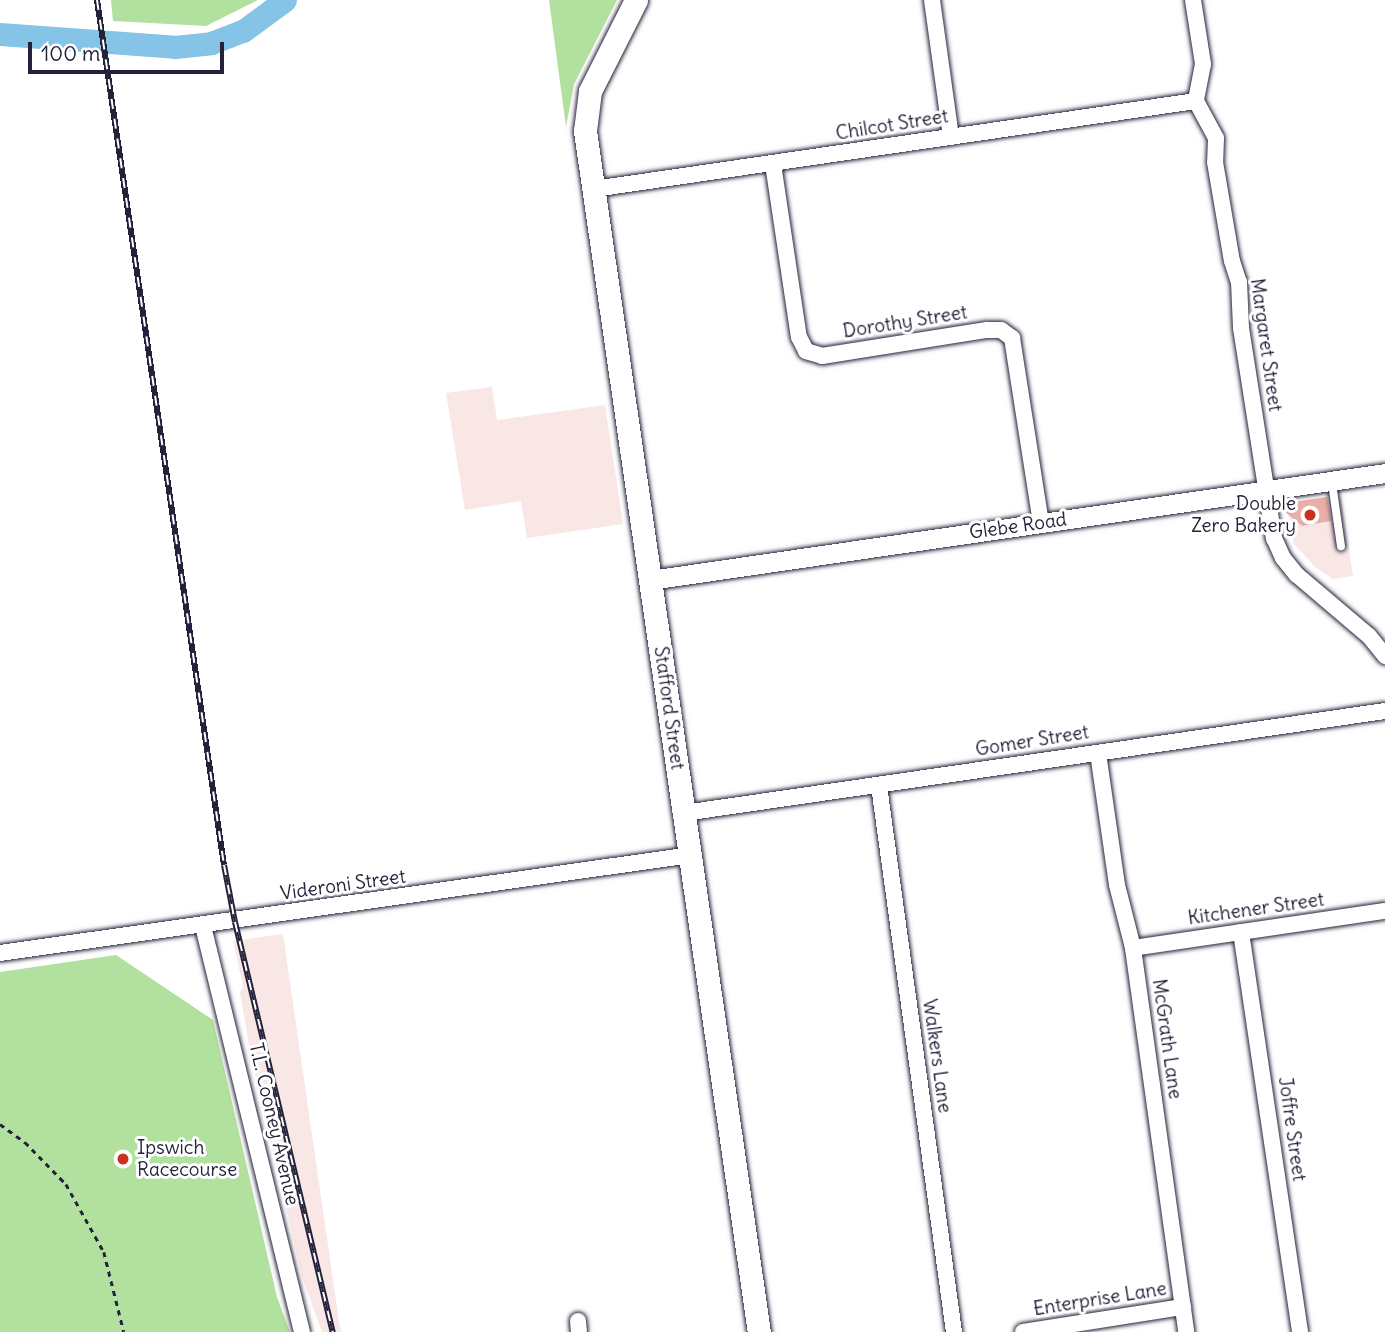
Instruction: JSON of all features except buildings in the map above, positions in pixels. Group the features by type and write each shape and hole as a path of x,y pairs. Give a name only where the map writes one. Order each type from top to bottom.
{"main road":[{"name":"Stafford Street","path":"636,0 593,85 585,124 759,1332"}],"street":[{"path":"932,0 951,137"},
{"path":"1194,0 1203,70 1196,102"},
{"name":"Chilcot Street","path":"594,189 1196,102"},
{"name":"Margaret Street","path":"1196,102 1216,138 1215,162 1232,261 1239,282 1241,328 1273,535 1283,558 1297,575 1369,636 1385,656"},
{"name":"Dorothy Street","path":"773,164 799,337 806,351 822,356 987,330 1001,330 1012,338 1017,349 1041,523"},
{"name":"Glebe Road","path":"650,580 1385,473"},
{"name":"Gomer Street","path":"684,813 1385,711"},
{"name":"McGrath Lane","path":"1098,753 1117,885 1133,948 1186,1332"},
{"name":"Walkers Lane","path":"879,786 954,1332"},
{"name":"Videroni Street","path":"0,953 691,855"},
{"name":"Kitchener Street","path":"1133,948 1385,911"},
{"name":"T.L. Cooney Avenue","path":"203,926 302,1332"},
{"name":"Joffre Street","path":"1241,932 1300,1332"},
{"name":"Enterprise Lane","path":"1023,1332 1183,1307"}],"lane":[{"path":"1331,481 1341,546"}],"path":[{"path":"0,1124 25,1142 66,1184 104,1252 124,1332"}],"shaded area":[{"path":"492,387 497,420 605,405 623,524 527,538 521,501 465,510 446,393"},
{"path":"1341,498 1353,576 1333,579 1315,567 1294,544 1287,505"},
{"path":"283,934 342,1332 322,1332 302,1277 250,1051 240,993 243,986 233,941"}],"green space":[{"path":"111,0 258,0 206,26 113,21"},
{"path":"549,0 617,0 574,84 566,127"},
{"name":"Ipswich Racecourse","path":"116,955 213,1020 277,1297 290,1332 0,1332 0,972"}],"waterway":[{"path":"0,34 175,47 211,43 243,31 285,0"}],"railway":[{"path":"97,0 224,865 235,922 333,1332"}],"place":[{"name":"Double Zero Bakery","path":"1310,515"},
{"name":"Ipswich Racecourse","path":"123,1159"}]}
